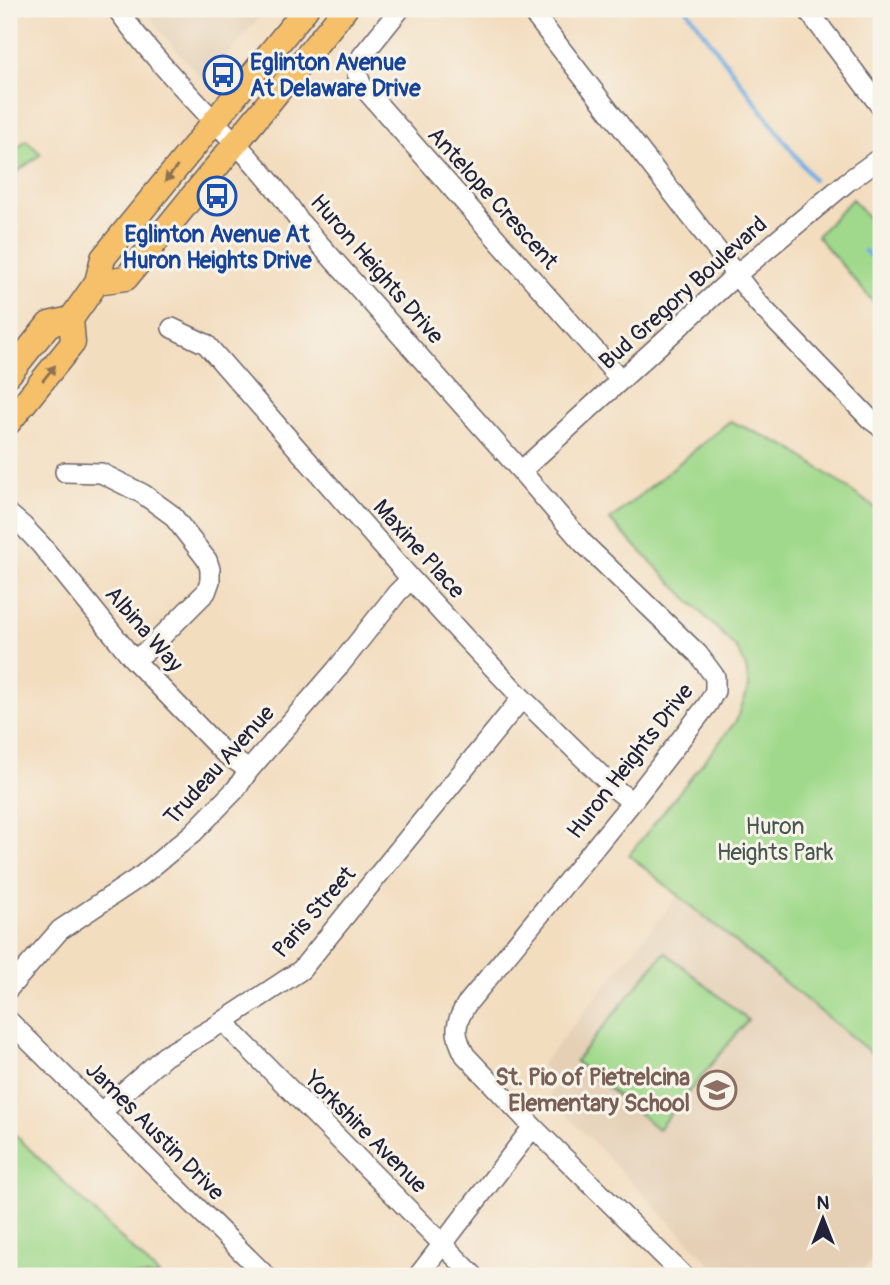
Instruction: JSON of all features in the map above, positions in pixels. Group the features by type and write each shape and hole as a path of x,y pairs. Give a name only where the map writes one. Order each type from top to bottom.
{"main road":[{"path":"9,374 49,324 71,319 97,282 103,258 306,9"},
{"path":"97,282 126,278 345,9"},
{"path":"9,422 74,343 71,319"}],"street":[{"name":"Huron Heights Drive","path":"117,9 279,191 299,221 583,543 698,654 715,677 715,691 708,705 632,803 466,1005 458,1017 456,1029 458,1042 465,1055 533,1127 684,1276"},
{"name":"Antelope Crescent","path":"400,9 362,56 357,74 362,86 621,380"},
{"path":"530,9 758,303 870,419 881,427"},
{"path":"807,9 881,107"},
{"name":"Bud Gregory Boulevard","path":"522,471 736,275 847,182 881,158"},
{"name":"Maxine Place","path":"172,328 206,344 411,579 522,698 632,803"},
{"path":"65,472 101,473 143,494 172,515 207,559 211,569 206,592 150,648 134,660"},
{"name":"Albina Way","path":"9,514 41,545 134,660 224,753 249,769"},
{"name":"Trudeau Avenue","path":"9,988 60,930 141,876 194,833 236,789 249,769 411,579"},
{"name":"Paris Street","path":"101,1112 165,1056 301,970 522,698"},
{"name":"Yorkshire Avenue","path":"225,1020 235,1034 474,1276"},
{"name":"James Austin Drive","path":"9,1021 266,1276"},
{"path":"418,1276 533,1127"}],"shaded area":[{"path":"146,9 266,9 205,82 158,29"},
{"name":"St. Pio of Pietrelcina Elementary School","path":"678,896 881,1061 881,1248 859,1276 722,1276 548,1096 558,1084 541,1065"}],"green space":[{"path":"26,140 41,154 17,172 9,164 9,156"},
{"path":"852,199 881,233 881,311 817,236"},
{"name":"Huron Heights Park","path":"730,421 789,447 881,512 881,1061 629,855 736,721 749,687 746,667 737,649 610,520"},
{"path":"665,952 748,1020 658,1129 575,1061"},
{"path":"9,1129 160,1276 9,1276"}],"waterway":[{"path":"686,9 813,179"},
{"path":"865,251 881,266"}],"place":[{"name":"Eglinton Avenue At Delaware Drive","path":"223,75"},
{"name":"Eglinton Avenue At Huron Heights Drive","path":"217,196"},
{"name":"St. Pio of Pietrelcina Elementary School","path":"717,1090"}]}
